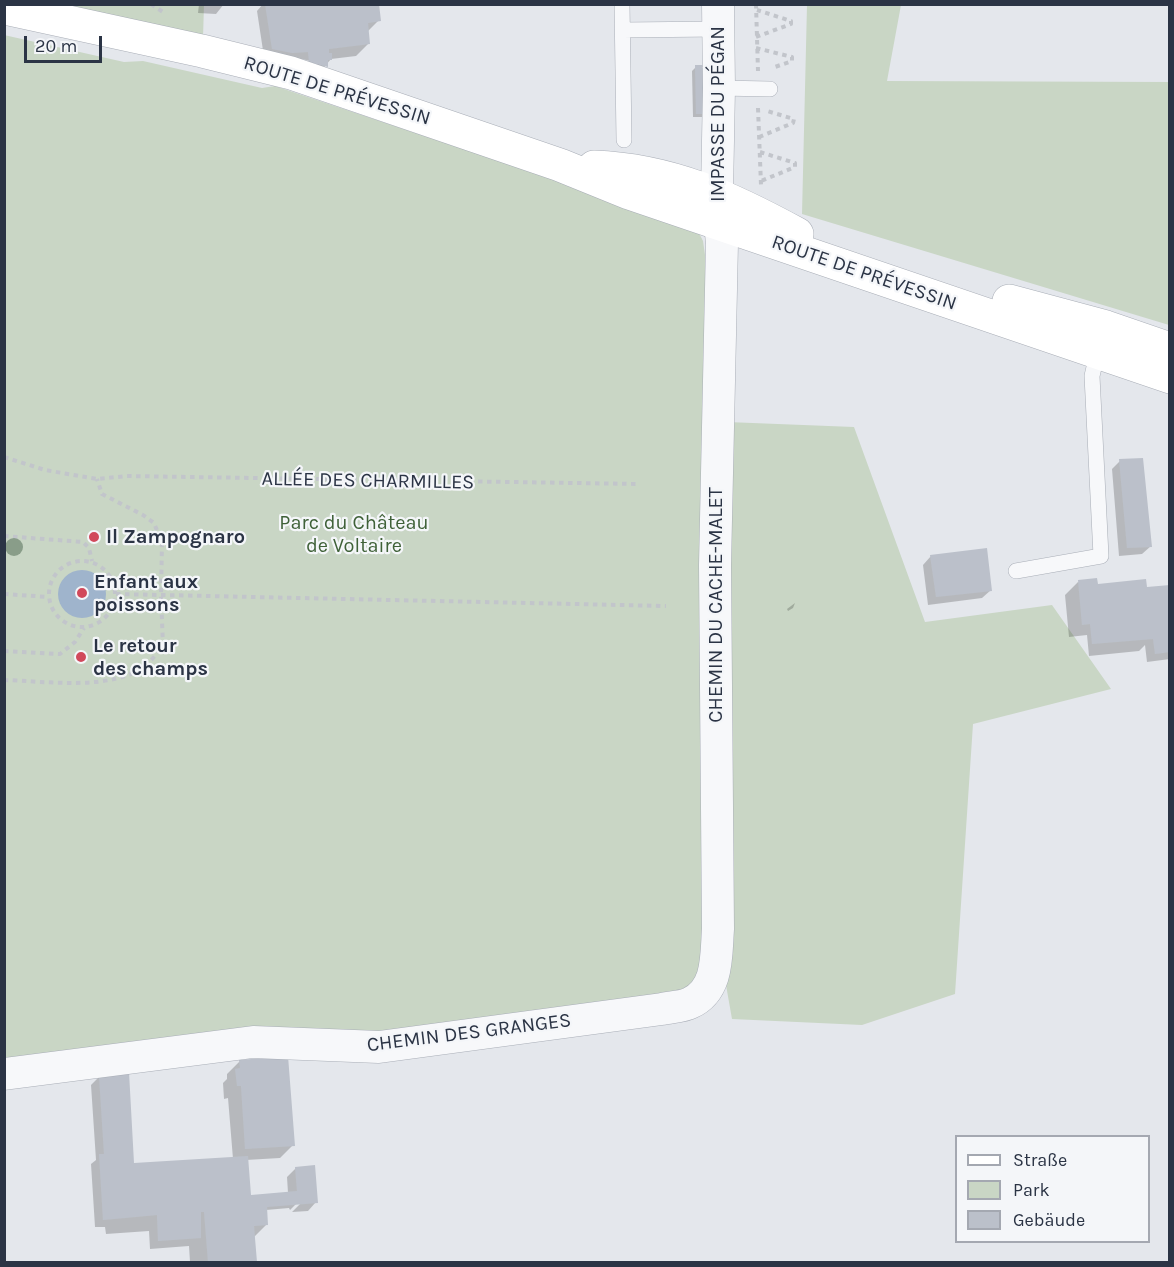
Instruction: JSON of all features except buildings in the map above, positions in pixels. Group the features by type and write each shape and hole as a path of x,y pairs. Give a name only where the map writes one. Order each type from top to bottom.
{"main road":[{"name":"ROUTE DE PRÉVESSIN","path":"4,8 291,73 560,165 629,193 719,209 863,274 1102,340 1170,349"},
{"name":"ROUTE DE PRÉVESSIN","path":"1102,340 1170,377"}],"street":[{"name":"IMPASSE DU PÉGAN","path":"718,17 719,209"},
{"name":"CHEMIN DU CACHE-MALET","path":"710,984 716,968 718,929 715,565 718,368 723,243 719,209"},
{"name":"CHEMIN DES GRANGES","path":"4,1074 253,1042 379,1047 662,1009 690,1003 710,984"}],"lane":[{"path":"622,4 624,140"},
{"path":"622,30 718,17"},
{"path":"719,88 770,89"},
{"path":"1016,571 1101,556 1092,376 1102,340"}],"path":[{"path":"756,37 790,24 791,21 757,10"},
{"path":"756,48 792,57 792,61 758,74"},
{"path":"758,108 794,119 793,123 759,137"},
{"path":"760,151 795,164 795,167 761,181"},
{"name":"ALLÉE DES CHARMILLES","path":"4,457 45,470 97,478 127,476 639,484"},
{"path":"4,680 94,684 122,677 146,665 163,646 162,543 154,523 102,494 97,478"},
{"path":"4,536 83,542 89,548 92,562"},
{"path":"81,560 102,566 110,574 116,594 114,604 103,621 94,626 84,627 64,622 57,616 51,607 49,597 54,576 70,562 81,560"},
{"path":"4,594 49,597"},
{"path":"116,594 666,606"},
{"path":"4,651 60,654 75,642 84,627"}],"green space":[{"path":"48,5 204,5 203,38"},
{"path":"807,5 901,5 887,81 1169,82 1169,325 802,214"},
{"name":"Parc du Château de Voltaire","path":"4,35 124,62 143,61 262,88 275,86 583,189 698,231 703,241 705,255 705,965 700,976 680,996 383,1034 5,1063"},
{"path":"727,422 854,427 925,622 1052,605 1111,689 973,724 955,994 862,1025 732,1019 726,985"}],"water":[{"path":"82,570 99,577 106,594 99,611 82,618 65,611 58,594 65,577"}],"place":[{"name":"Il Zampognaro","path":"94,537"},
{"name":"Enfant aux poissons","path":"82,593"},
{"name":"Le retour des champs","path":"81,657"}]}
